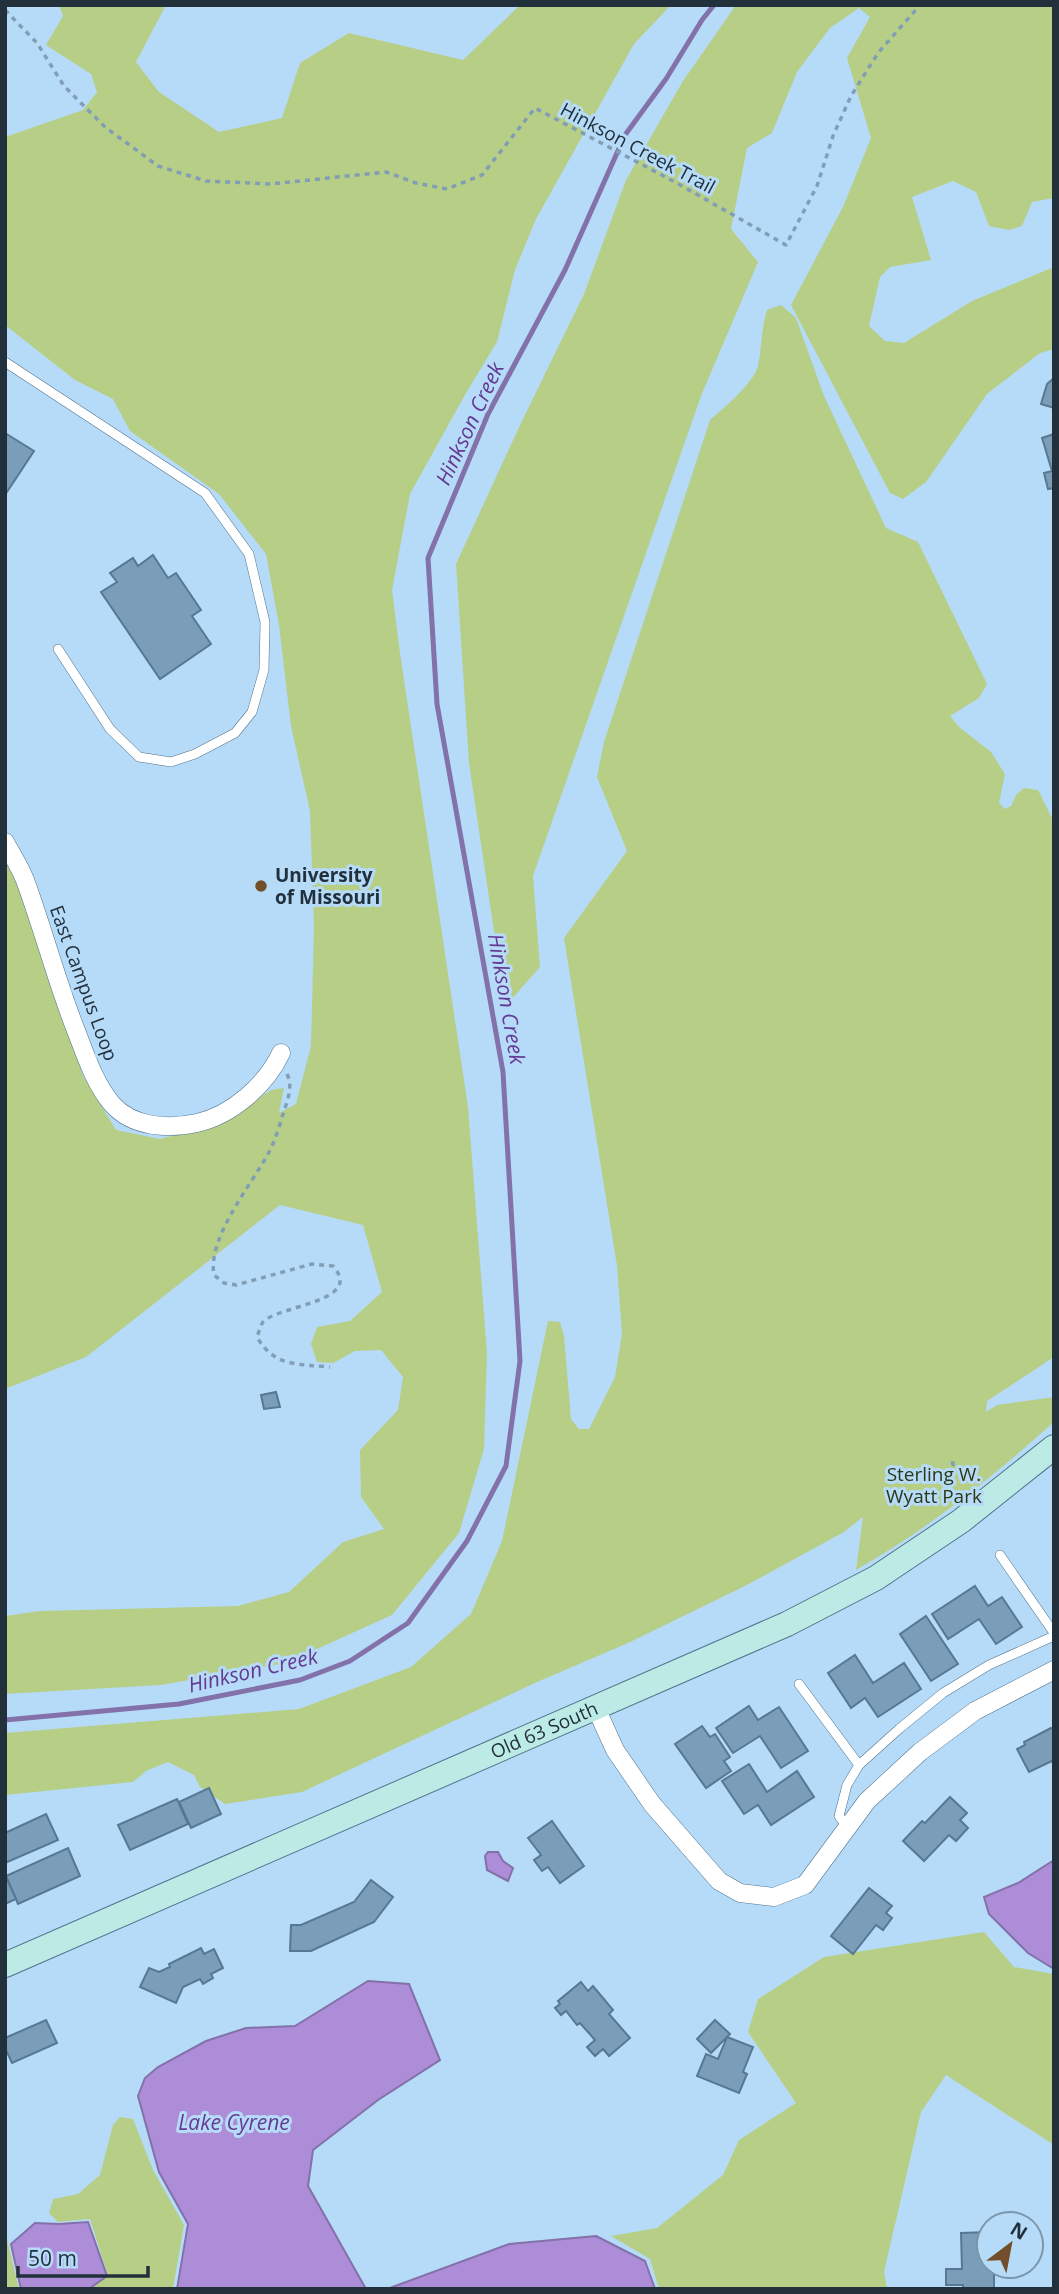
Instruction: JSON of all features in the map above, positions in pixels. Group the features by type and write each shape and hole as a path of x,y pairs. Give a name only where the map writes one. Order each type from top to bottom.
{"main road":[{"name":"Old 63 South","path":"5,1965 787,1624 876,1578 961,1521 1054,1447"}],"street":[{"name":"East Campus Loop","path":"5,842 24,878 61,993 90,1066 113,1105 145,1125 180,1126 205,1121 232,1107 254,1091 279,1057"},
{"path":"596,1708 615,1750 652,1804 719,1881 740,1893 774,1897 805,1885 867,1801 920,1752 975,1711 1054,1670"}],"lane":[{"path":"5,362 205,493 248,554 265,622 264,670 252,712 235,733 195,754 171,762 139,757 110,729 58,649"},
{"path":"848,1828 839,1816 846,1785 859,1765 943,1693 989,1665 1054,1635 1000,1555"},
{"path":"799,1684 859,1765"}],"path":[{"name":"Hinkson Creek Trail","path":"5,10 37,43 64,86 105,127 158,166 206,181 271,184 386,172 416,183 447,189 482,175 535,108 675,182 786,245 817,186 833,136 851,96 878,53 920,5"},
{"path":"279,1057 289,1077 290,1093 270,1150 236,1204 212,1263 214,1275 224,1283 236,1285 312,1264 332,1266 341,1275 341,1282 335,1291 302,1307 275,1314 262,1324 257,1337 264,1349 283,1362 330,1367"},
{"path":"944,1483 945,1474 953,1465 952,1456"}],"green space":[{"path":"59,5 166,5 136,62 159,92 219,132 282,118 300,63 349,33 463,60 520,5 671,5 634,44 536,219 515,270 497,342 410,494 392,590 468,1107 487,1353 484,1449 459,1533 392,1615 286,1663 161,1685 5,1694 5,1616 40,1611 238,1606 289,1592 343,1542 384,1529 361,1497 360,1450 398,1410 403,1377 381,1350 355,1351 333,1363 317,1362 311,1344 317,1327 350,1321 382,1292 363,1225 280,1205 86,1357 5,1389 5,855 20,880 83,1076 116,1130 160,1139 221,1123 271,1090 284,1088 279,1113 296,1104 311,1046 314,927 310,811 291,726 279,625 266,554 219,494 130,431 113,399 75,380 5,325 5,133 8,136 83,110 97,92 91,74 46,45 63,16"},
{"path":"736,5 1054,5 1054,198 1032,202 1022,226 1009,230 989,226 976,192 953,181 912,197 931,260 890,267 880,277 869,326 885,341 904,343 972,301 1054,267 1054,349 1040,353 987,394 926,482 903,499 890,493 791,305 843,207 871,138 847,58 870,17 859,8 830,28 797,72 772,133 747,148 731,229 758,262 701,396 533,876 540,967 509,1002 503,992 469,763 456,564 584,294 626,180 683,81"},
{"name":"Sterling W. Wyatt Park","path":"781,305 796,318 824,396 886,528 918,542 987,684 979,698 950,716 959,727 991,752 1005,774 999,803 1005,809 1011,806 1016,795 1024,788 1038,790 1054,822 1054,1357 987,1401 986,1412 997,1405 1054,1397 1054,1422 959,1501 910,1537 856,1570 863,1517 844,1532 745,1586 628,1643 537,1682 302,1792 225,1804 200,1787 194,1775 168,1762 146,1771 133,1782 5,1795 5,1733 299,1709 411,1667 471,1614 502,1541 548,1321 560,1322 564,1336 571,1419 579,1429 589,1429 615,1377 622,1334 617,1266 564,938 627,851 597,777 604,742 710,420 737,395 755,373 767,310"},
{"path":"984,1932 1014,1967 1054,1974 1054,2145 946,2075 921,2112 884,2272 887,2289 659,2289 650,2259 611,2236 657,2228 723,2175 739,2140 796,2103 748,2032 758,1999 824,1957"},
{"path":"120,2117 133,2119 153,2170 184,2225 173,2289 91,2289 108,2276 90,2219 58,2222 49,2213 53,2199 78,2194 100,2175 113,2125"},
{"path":"5,2231 19,2289 5,2289"}],"water":[{"path":"488,1852 498,1852 503,1861 513,1868 508,1881 487,1870 485,1856"},
{"path":"1054,1860 1054,1969 1028,1953 989,1914 984,1897 1018,1883"},
{"name":"Lake Cyrene","path":"368,1981 409,1984 440,2060 378,2100 313,2150 308,2186 366,2289 177,2289 188,2224 159,2172 138,2096 145,2078 158,2067 206,2041 246,2028 295,2026"},
{"path":"88,2222 107,2276 89,2289 21,2289 11,2244 35,2223"},
{"path":"596,2236 645,2261 655,2289 387,2289 509,2244"}],"building":[{"path":"1054,378 1054,408 1041,404 1047,384"},
{"path":"5,433 34,451 5,495"},
{"path":"1054,434 1054,488 1048,489 1044,473 1052,471 1042,438"},
{"path":"153,555 168,578 176,573 201,610 192,616 211,644 160,679 101,592 117,582 110,573 133,558 138,566"},
{"path":"276,1392 280,1407 264,1409 261,1395"},
{"path":"975,1586 988,1606 1002,1597 1022,1627 996,1644 979,1619 948,1639 932,1614"},
{"path":"926,1616 958,1664 931,1681 900,1634"},
{"path":"855,1655 873,1683 904,1663 921,1689 878,1717 865,1698 851,1708 828,1673"},
{"path":"749,1706 758,1720 779,1707 808,1751 781,1768 760,1736 733,1753 716,1728"},
{"path":"702,1726 710,1737 715,1734 730,1757 724,1761 731,1771 706,1788 675,1744"},
{"path":"1051,1728 1054,1730 1054,1760 1029,1772 1017,1749 1025,1745 1024,1742"},
{"path":"749,1764 767,1792 797,1771 814,1797 771,1825 758,1805 744,1814 722,1781"},
{"path":"209,1788 221,1814 191,1828 179,1802"},
{"path":"950,1797 967,1813 960,1820 968,1828 956,1841 949,1835 924,1861 903,1841"},
{"path":"177,1799 188,1824 130,1850 118,1825"},
{"path":"46,1814 58,1840 5,1863 5,1833"},
{"path":"552,1821 584,1866 560,1883 548,1867 542,1871 534,1860 541,1855 528,1838"},
{"path":"68,1848 80,1876 18,1904 6,1876"},
{"path":"5,1875 16,1899 5,1904"},
{"path":"371,1880 393,1897 374,1922 311,1951 290,1951 291,1925 301,1925 354,1902"},
{"path":"869,1888 892,1906 886,1913 892,1918 883,1930 876,1925 853,1954 831,1936"},
{"path":"201,1948 204,1954 214,1949 223,1968 211,1974 213,1978 203,1984 200,1979 183,1987 176,2003 140,1987 149,1968 159,1972"},
{"path":"581,1982 588,1991 593,1986 613,2010 609,2014 630,2038 609,2056 603,2049 595,2056 587,2047 595,2040 580,2023 577,2025 566,2011 561,2015 555,2008 560,2004 558,2001"},
{"path":"46,2020 57,2043 12,2063 5,2048 5,2038"},
{"path":"715,2020 730,2034 711,2053 697,2039"},
{"path":"727,2037 753,2047 743,2072 747,2074 739,2093 697,2076 706,2054 718,2059"},
{"path":"975,2232 975,2280 994,2280 994,2289 963,2289 963,2285 946,2285 946,2269 962,2269 961,2233"}],"waterway":[{"name":"Hinkson Creek","path":"5,1720 179,1704 300,1680 350,1661 408,1623 467,1541 506,1466 520,1361 503,1072 437,704 428,558 488,414 565,270 625,135 666,79 714,5"}],"place":[{"name":"University of Missouri","path":"261,886"}]}
